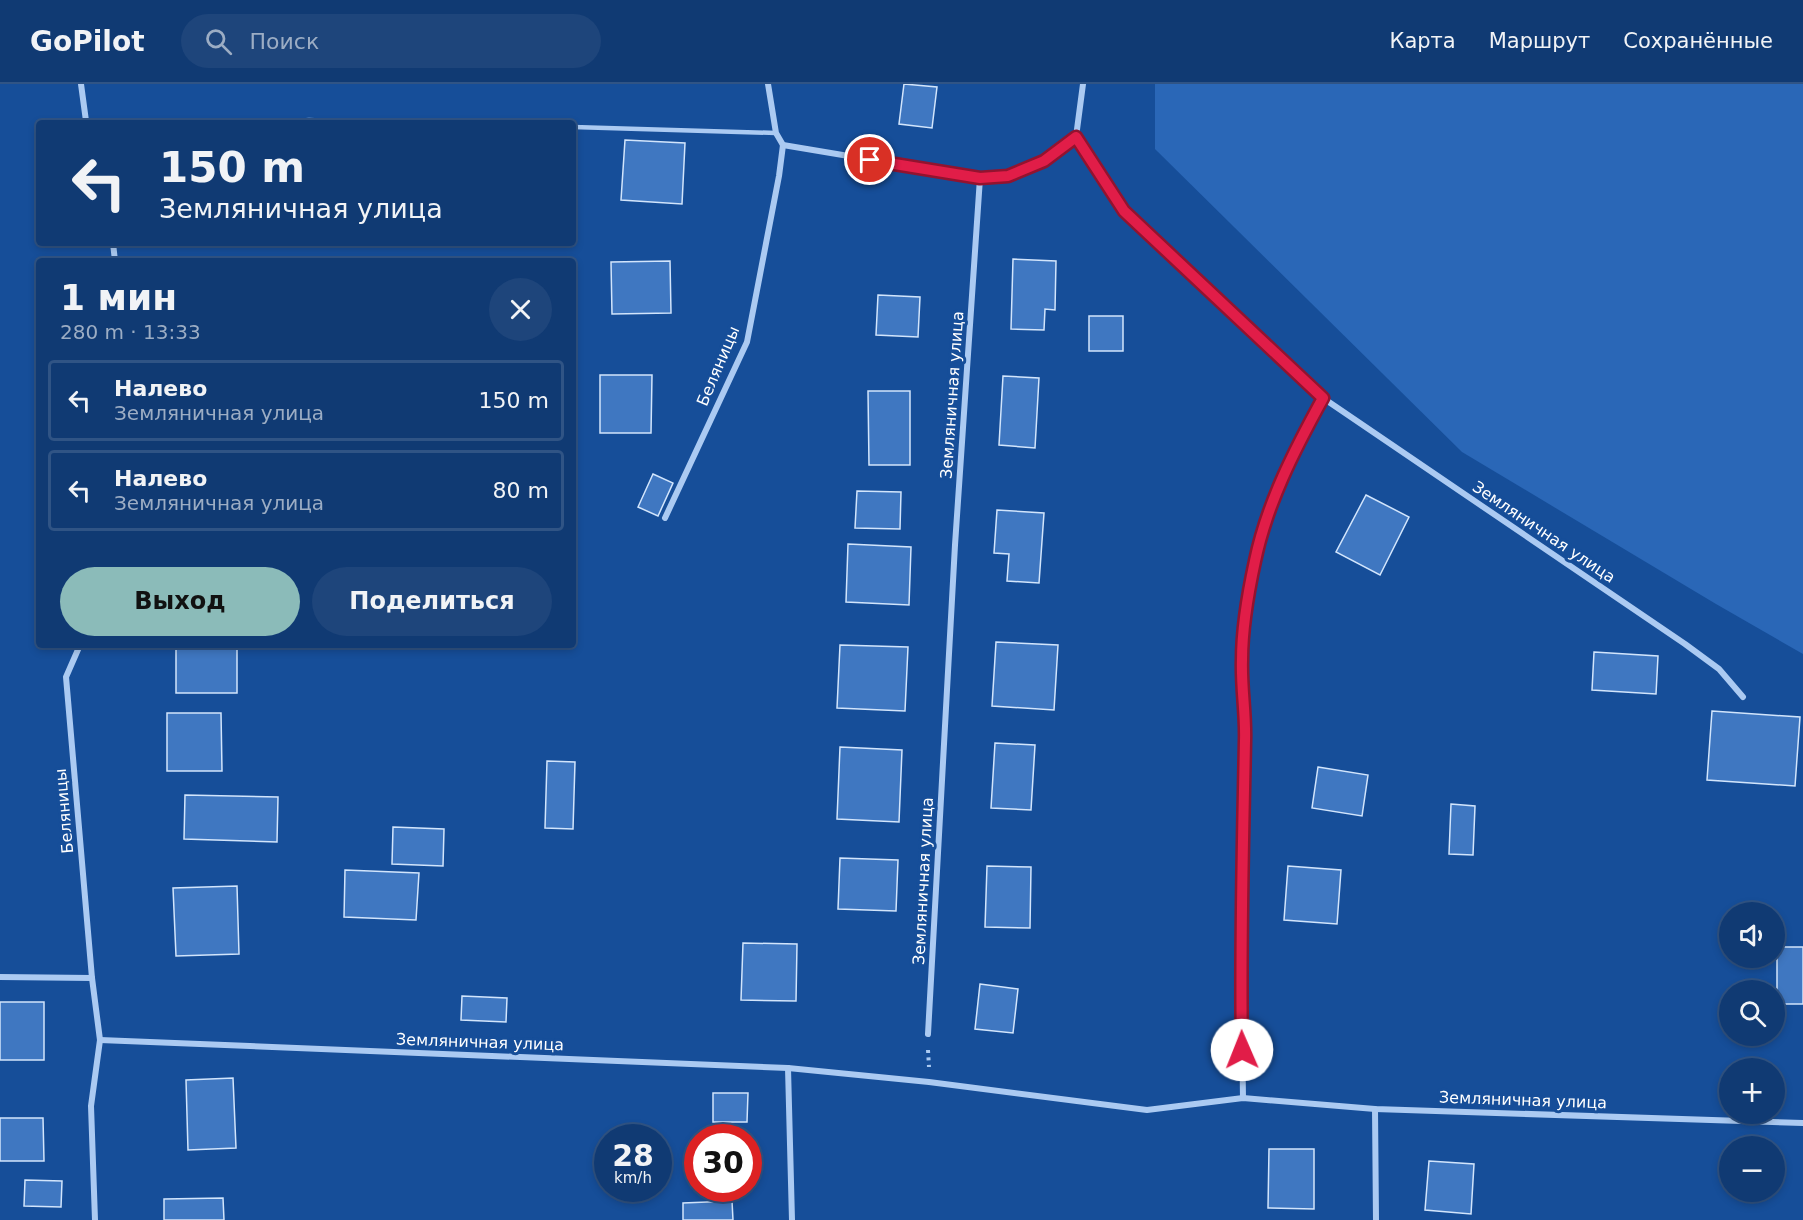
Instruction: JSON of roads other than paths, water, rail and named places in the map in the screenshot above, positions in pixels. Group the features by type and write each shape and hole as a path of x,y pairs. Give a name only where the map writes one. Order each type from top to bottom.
{"street":[{"path":"81,84 86,120"},
{"path":"768,84 776,133 783,145 980,178 1008,176 1044,161 1076,137 1083,84"},
{"name":"Земляничная улица","path":"1076,137 1124,211 1323,398 1685,644 1719,669 1743,697"},
{"name":"Беляницы","path":"665,518 747,342 783,145"},
{"name":"Земляничная улица","path":"928,1034 955,545 980,178"},
{"path":"1243,1098 1241,979 1245,730 1242,660 1246,601 1266,521 1298,444 1323,398"},
{"name":"Беляницы","path":"79,648 66,677 92,978 100,1040 91,1106 95,1220"},
{"path":"0,977 92,978"},
{"name":"Земляничная улица","path":"100,1040 788,1068 929,1082 1147,1110 1243,1098 1375,1108 1803,1123"},
{"path":"788,1068 792,1220"},
{"path":"1375,1108 1376,1220"}],"lane":[{"path":"576,128 776,133"}]}
